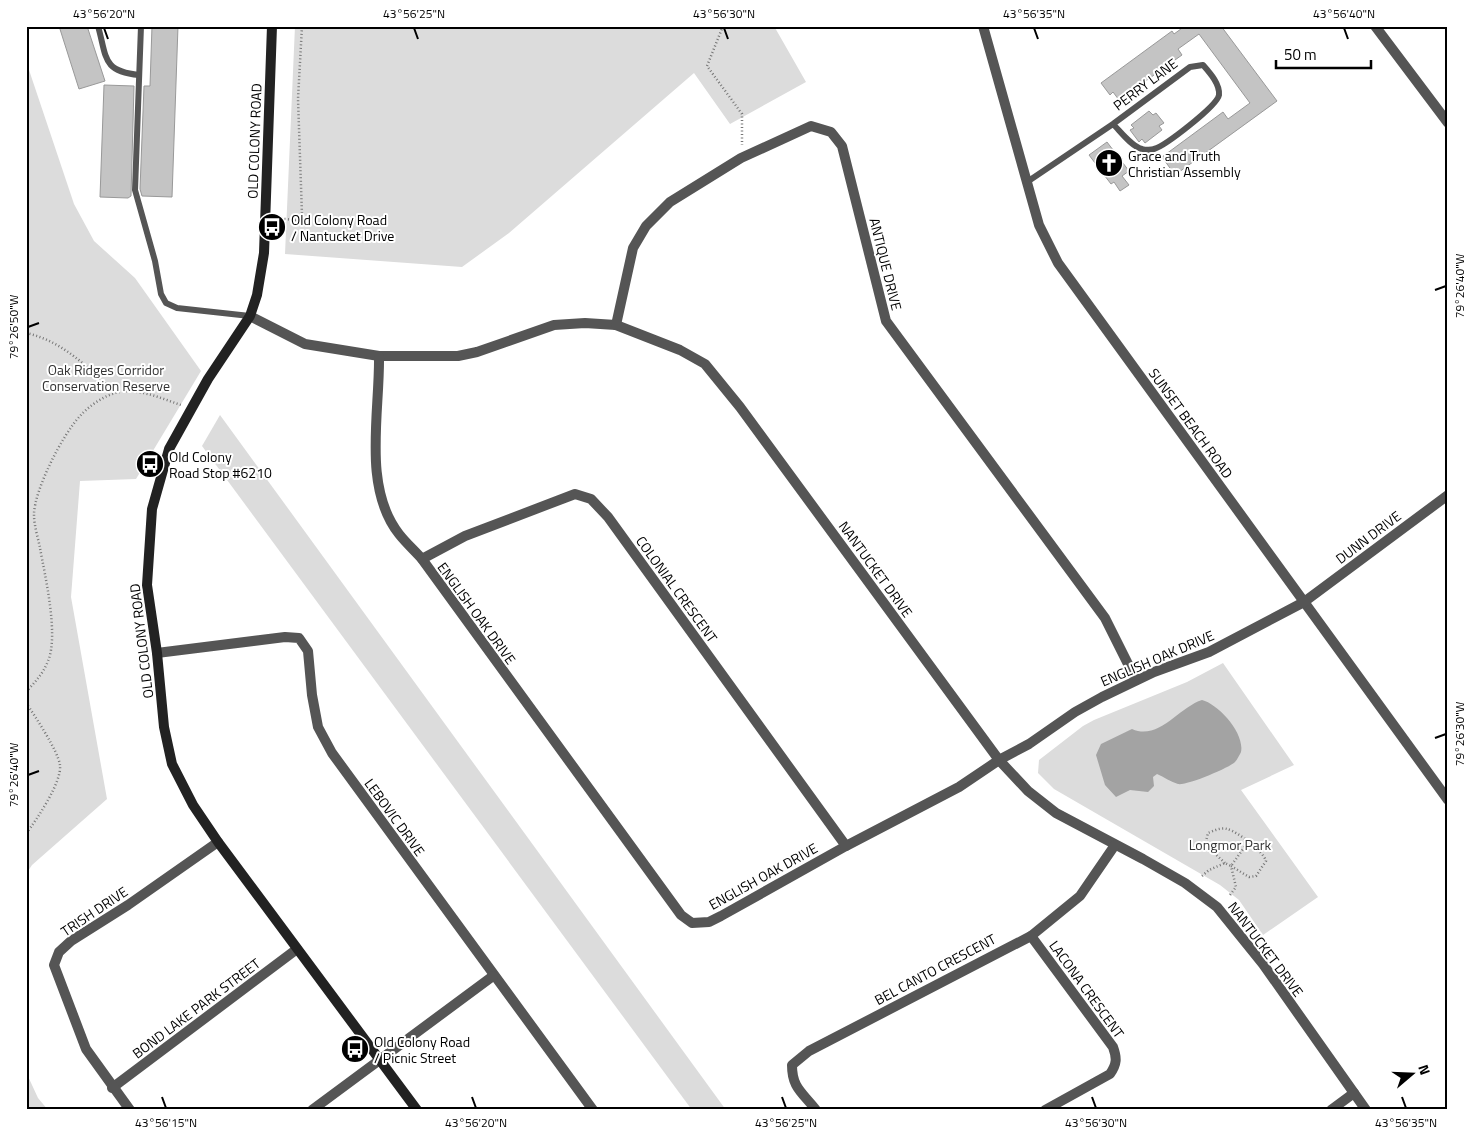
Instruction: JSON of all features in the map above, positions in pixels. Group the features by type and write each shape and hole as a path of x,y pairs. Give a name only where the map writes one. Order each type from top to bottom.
{"street":[{"name":"OLD COLONY ROAD","path":"272,26 262,272 257,295 250,316 192,408 169,449 152,509 147,584 157,654 164,727 172,764 193,805 218,842 417,1110"},
{"name":"SUNSET BEACH ROAD","path":"983,26 1039,225 1058,263 1448,800"},
{"path":"1375,26 1448,123"},
{"name":"ANTIQUE DRIVE","path":"616,325 633,248 646,226 670,202 741,158 811,126 824,128 837,138 842,146 886,321 1105,618 1136,680"},
{"name":"NANTUCKET DRIVE","path":"250,316 305,344 378,356 458,356 477,352 554,325 585,323 616,325 680,350 704,364 723,384 999,760 1028,791 1056,813 1185,883 1226,916 1263,964 1366,1110"},
{"name":"ENGLISH OAK DRIVE","path":"378,356 376,471 382,502 398,533 422,559 681,915 692,923 709,922 721,916 846,846 959,787 999,760 1029,744 1075,712 1136,680 1209,652 1304,602"},
{"name":"COLONIAL CRESCENT","path":"422,559 464,536 575,494 590,499 608,517 846,846"},
{"name":"DUNN DRIVE","path":"1304,602 1448,495"},
{"name":"LEBOVIC DRIVE","path":"157,654 285,637 299,638 308,652 312,695 318,727 332,753 593,1110"},
{"name":"TRISH DRIVE","path":"130,1110 112,1088 86,1049 54,964 59,952 71,941 128,906 218,842"},
{"name":"BEL CANTO CRESCENT","path":"816,1110 802,1092 794,1086 791,1075 792,1065 802,1055 1031,936 1080,896 1115,845"},
{"name":"LACONA CRESCENT","path":"1031,936 1113,1047 1117,1058 1110,1074 1045,1110"},
{"name":"BOND LAKE PARK STREET","path":"112,1088 297,949"},
{"path":"312,1110 494,976"},
{"path":"1331,1110 1354,1093"}],"lane":[{"path":"98,26 107,60 112,67 122,73 139,74"},
{"path":"141,26 135,190 155,261 160,294 168,304 176,308 250,316"},
{"name":"PERRY LANE","path":"1027,182 1113,124 1190,67 1203,65 1212,75 1218,86 1219,96 1212,106 1154,149 1142,149 1129,141 1113,124"}],"path":[{"path":"265,218 295,220 302,215 298,99 302,26"},
{"path":"723,26 708,66 742,114 741,158"},
{"path":"26,333 43,337 70,353 116,393"},
{"path":"26,692 42,674 49,660 51,647 49,598 34,515 38,493 60,445 80,416 102,398 116,393 134,391 192,408"},
{"path":"26,703 40,723 60,765 59,783 26,834"},
{"path":"1227,829 1264,855 1266,861 1262,870 1256,876 1250,877 1225,864 1212,851 1206,840 1208,833 1227,829"},
{"path":"1230,895 1236,887 1231,866 1248,842"},
{"path":"1202,876 1225,864"}],"green space":[{"path":"295,26 774,26 806,82 730,124 694,73 509,233 462,267 285,254"},
{"name":"Oak Ridges Corridor Conservation Reserve","path":"26,61 74,204 94,241 135,278 201,371 136,479 80,481 71,597 107,799 32,865 26,874"},
{"path":"220,415 726,1110 692,1110 202,446"},
{"name":"Longmor Park","path":"1223,663 1294,765 1241,790 1318,897 1263,935 1239,900 1220,885 1054,789 1038,773 1039,760 1083,726 1187,682"},
{"path":"26,1072 38,1098 48,1110 26,1110"}],"shaded area":[{"path":"1202,700 1215,707 1235,728 1241,744 1241,752 1235,762 1207,776 1182,784 1175,783 1157,774 1153,777 1154,786 1148,792 1130,790 1116,797 1105,785 1096,755 1101,744 1132,729 1151,731 1169,722 1185,709"}],"building":[{"path":"59,26 87,26 105,81 79,89"},
{"path":"152,26 178,26 172,197 142,196 140,189 144,86 150,86"},
{"path":"1185,26 1221,26 1277,101 1175,175 1162,157 1223,112 1228,119 1250,103 1199,34 1178,49 1182,55 1119,100 1113,92 1110,95 1101,83 1172,31 1174,34"},
{"path":"104,85 134,86 131,196 128,198 100,197"},
{"path":"1149,111 1153,115 1156,113 1164,123 1159,126 1162,130 1145,143 1142,139 1139,142 1130,130 1134,128 1131,125"},
{"name":"Grace and Truth Christian Assembly","path":"1107,142 1129,171 1122,176 1129,185 1120,191 1114,182 1111,184 1089,155"}],"place":[{"name":"Grace and Truth Christian Assembly","path":"1109,163"},
{"name":"Old Colony Road / Nantucket Drive","path":"272,227"},
{"name":"Old Colony Road Stop #6210","path":"150,464"},
{"name":"Old Colony Road / Picnic Street","path":"355,1049"}]}
